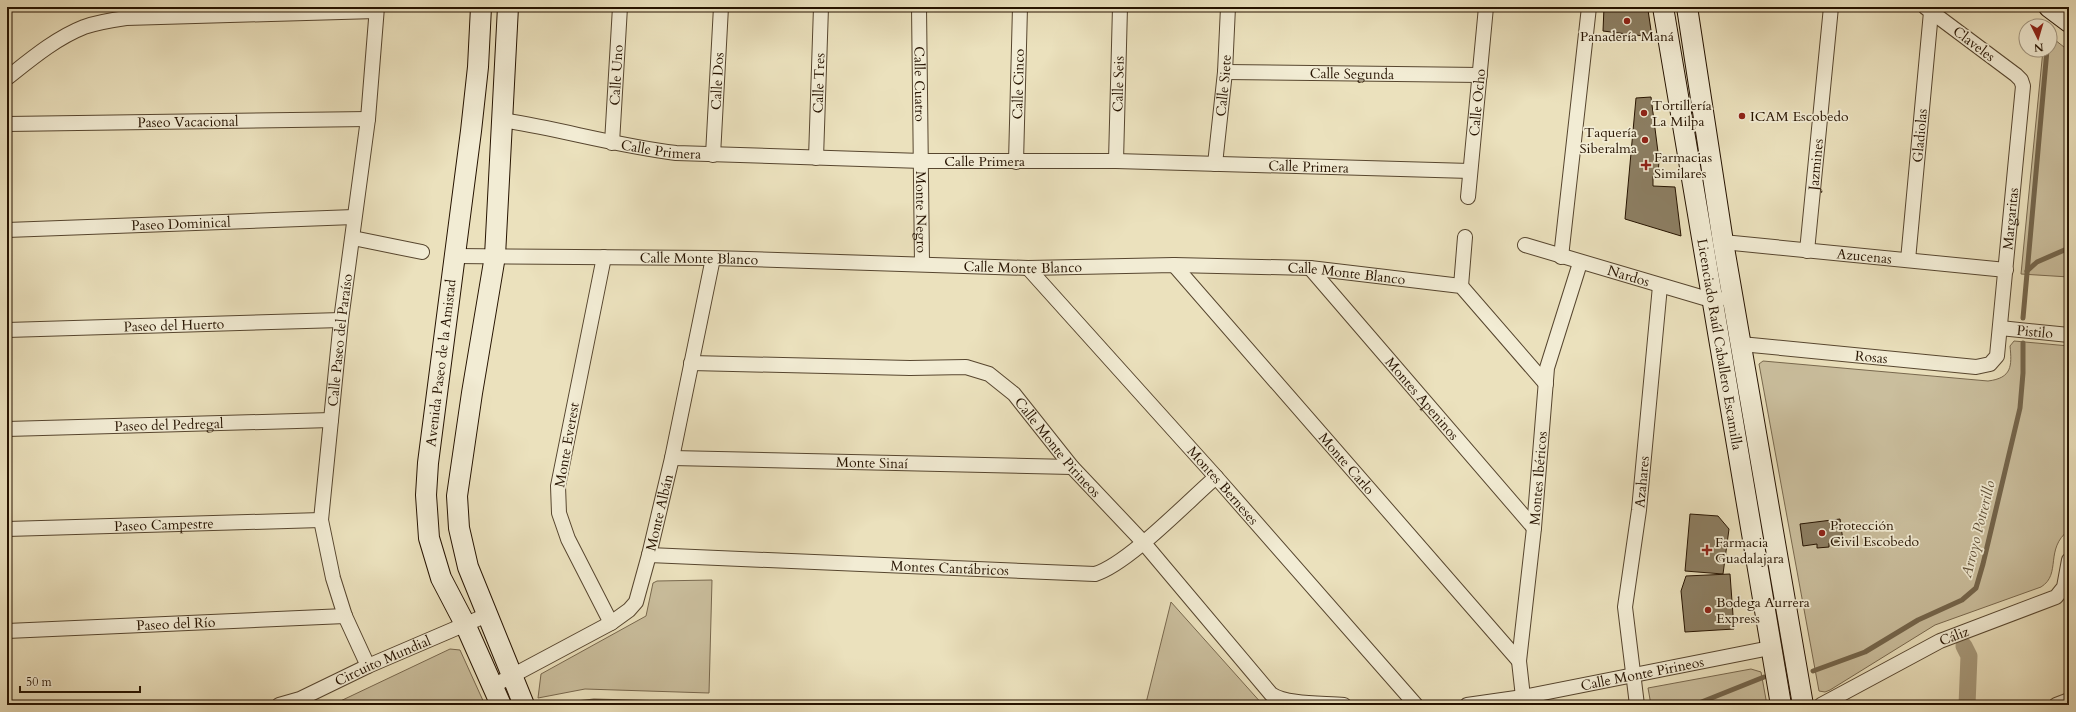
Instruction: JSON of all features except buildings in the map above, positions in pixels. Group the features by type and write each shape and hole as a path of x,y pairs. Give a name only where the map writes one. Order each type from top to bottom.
{"street":[{"name":"Avenida Paseo de la Amistad","path":"481,7 474,104 428,463 426,495 429,538 440,578 465,624 501,705"},
{"path":"508,7 495,256 469,408 457,496 458,528 468,567 523,701"},
{"name":"Calle Uno","path":"612,143 620,7"},
{"name":"Calle Dos","path":"713,155 721,7"},
{"name":"Calle Tres","path":"816,158 822,7"},
{"name":"Calle Cuatro","path":"919,7 922,161"},
{"name":"Calle Cinco","path":"1016,162 1020,7"},
{"name":"Calle Seis","path":"1116,162 1120,7"},
{"name":"Calle Siete","path":"1215,164 1225,72 1228,7"},
{"name":"Calle Ocho","path":"1468,197 1486,7"},
{"path":"1561,257 1589,7"},
{"name":"Licenciado Raúl Caballero Escamilla","path":"1663,7 1711,300 1781,705"},
{"name":"Licenciado Raúl Caballero Escamilla","path":"1687,7 1723,242 1803,705"},
{"name":"Jazmines","path":"1807,250 1831,7"},
{"path":"2049,7 2069,22"},
{"path":"7,78 36,55 66,37 84,27 103,22 126,18 376,9"},
{"name":"Calle Paseo del Paraíso","path":"368,666 344,616 333,578 322,520 341,320 368,119 376,9"},
{"name":"Claveles","path":"1928,9 2016,75 2022,83"},
{"name":"Gladiolas","path":"1908,260 1928,9"},
{"name":"Calle Segunda","path":"1225,72 1480,75"},
{"name":"Margaritas","path":"1997,356 2024,90 2022,83"},
{"name":"Paseo Vacacional","path":"7,124 368,119"},
{"name":"Calle Primera","path":"502,120 560,130 644,150 713,155 922,161 1215,164 1470,171"},
{"name":"Monte Negro","path":"922,161 922,264"},
{"name":"Paseo Dominical","path":"7,230 354,217"},
{"path":"1465,237 1461,286 1546,384"},
{"path":"353,238 422,252"},
{"name":"Azucenas","path":"1723,242 2006,270"},
{"name":"Nardos","path":"1525,245 1580,263 1711,300 1733,297"},
{"name":"Calle Monte Blanco","path":"454,256 713,258 1028,268 1174,265 1310,268 1461,286"},
{"name":"Monte Everest","path":"604,257 558,486 559,513 568,539 611,623"},
{"name":"Monte Albán","path":"493,686 611,623 629,610 636,602 649,555 672,458 713,258"},
{"name":"Montes Ibéricos","path":"1523,697 1519,661 1534,528 1547,368 1580,263"},
{"name":"Monte Carlo","path":"1174,265 1519,661"},
{"name":"Montes Berneses","path":"1028,268 1216,477 1416,705"},
{"name":"Montes Apeninos","path":"1310,268 1534,528"},
{"name":"Azahares","path":"1637,705 1624,607 1639,510 1660,286"},
{"name":"Paseo del Huerto","path":"7,330 341,320"},
{"name":"Pistilo","path":"2000,328 2069,335"},
{"name":"Rosas","path":"1741,344 1976,367 1986,366 1994,361 1997,356"},
{"name":"Calle Monte Pirineos","path":"691,363 910,368 966,367 989,374 1004,384 1014,394 1072,466 1143,542 1271,694 1280,699 1344,705"},
{"name":"Paseo del Pedregal","path":"7,430 332,420"},
{"name":"Monte Sinaí","path":"672,458 1072,466"},
{"name":"Montes Cantábricos","path":"649,555 1094,574 1107,570 1143,542 1216,477"},
{"name":"Paseo Campestre","path":"7,529 322,520"},
{"name":"Cáliz","path":"1821,705 1940,641 2056,597 2064,587 2069,560"},
{"path":"1758,577 1781,574"},
{"name":"Circuito Mundial","path":"280,705 300,698 368,666 487,615"},
{"name":"Paseo del Río","path":"7,631 344,616"},
{"name":"Calle Monte Pirineos","path":"1468,705 1523,697 1770,648"},
{"path":"2056,705 2069,700"}],"shaded area":[{"path":"2058,42 2069,51 2069,277 2021,274 2042,58 2058,58"},
{"path":"2014,341 2069,346 2069,530 2061,537 2057,545 2051,575 2047,582 2041,587 1935,625 1830,690 1825,692 1819,691 1759,364 1763,361 1988,381 2002,377 2009,370 2011,359 2010,346"},
{"path":"712,580 709,693 585,689 538,698 541,674 646,616 653,583 657,581"},
{"path":"1171,602 1263,705 1160,705 1146,703"},
{"path":"450,649 460,650 485,705 332,705"},
{"path":"1751,669 1761,672 1767,705 1651,705 1648,688"}],"waterway":[{"path":"2023,318 2046,58"},
{"name":"Arroyo Potrerillo","path":"2027,271 2037,262 2069,248"},
{"name":"Arroyo Potrerillo","path":"1813,671 1865,652 1918,620 1962,600 1976,588 2020,408 2023,373 2023,343"},
{"path":"1964,646 1969,656 1967,705"},
{"name":"Arroyo Potrerillo","path":"1694,705 1764,677"},
{"name":"Arroyo Potrerillo","path":"559,705 594,701 742,705"}],"place":[{"name":"Panadería Maná","path":"1627,21"},
{"name":"Tortillería La Milpa","path":"1644,113"},
{"name":"ICAM Escobedo","path":"1742,116"},
{"name":"Taquería Siberalma","path":"1645,140"},
{"name":"Farmacias Similares","path":"1646,165"},
{"name":"Protección Civil Escobedo","path":"1822,533"},
{"name":"Farmacia Guadalajara","path":"1707,550"},
{"name":"Bodega Aurrera Express","path":"1708,610"}]}
